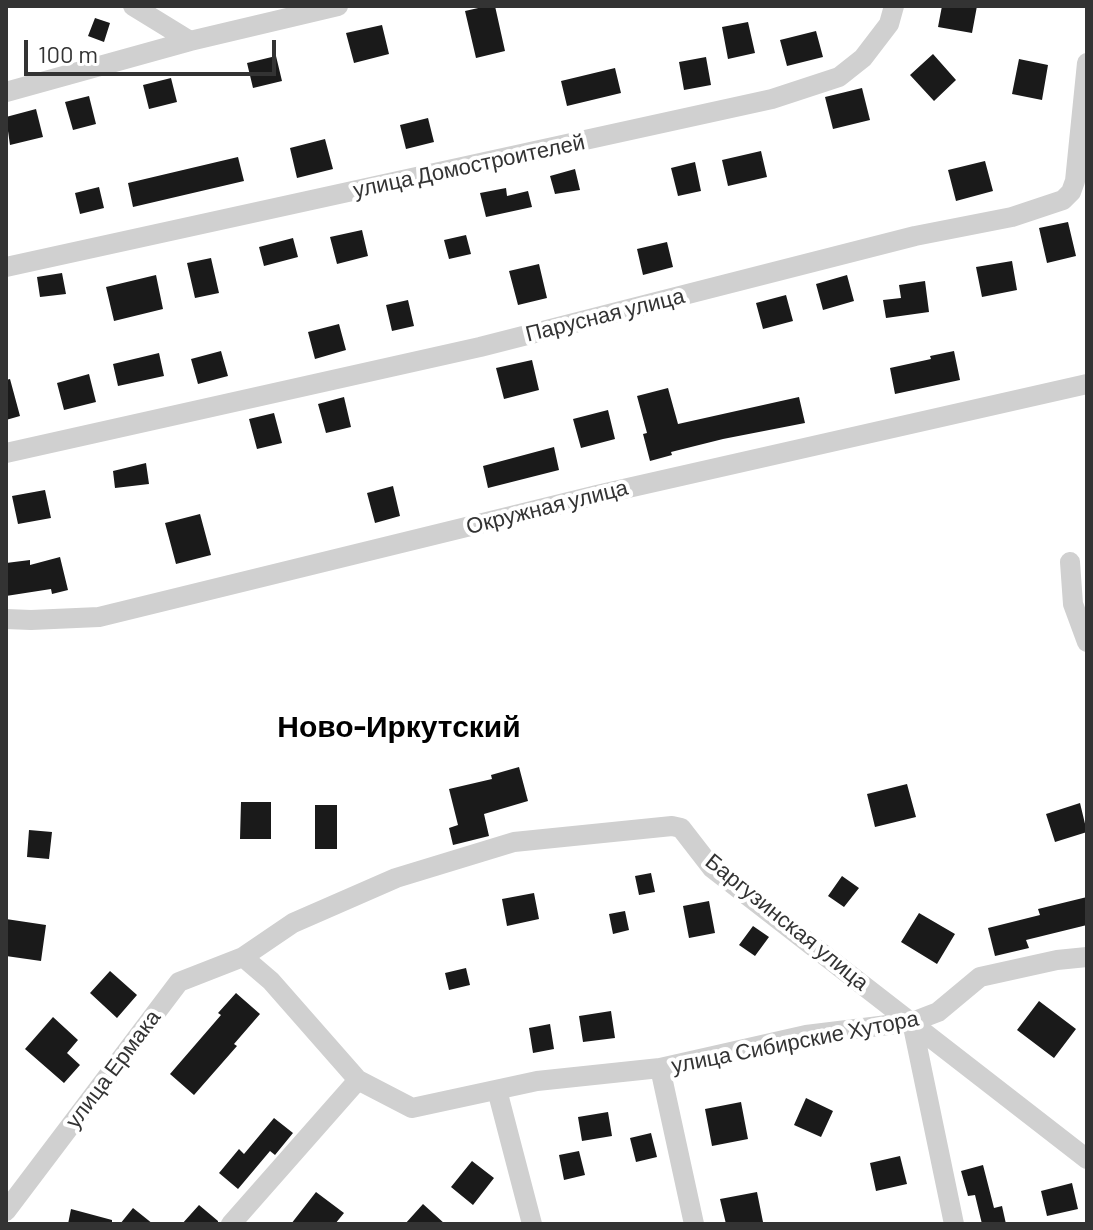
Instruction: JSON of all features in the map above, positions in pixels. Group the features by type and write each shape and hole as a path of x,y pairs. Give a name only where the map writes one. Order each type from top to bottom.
{"street":[{"path":"6,92 190,41 338,6"},
{"name":"улица Домостроителей","path":"6,267 772,99 839,77 863,58 889,24 894,6"},
{"path":"143,9 190,41"},
{"name":"Парусная улица","path":"6,453 480,347 915,236 1012,217 1063,200 1071,192 1075,181 1087,63"},
{"name":"Окружная улица","path":"6,619 99,617 613,491 1087,384"},
{"path":"1070,562 1080,592 1073,604 1087,642"},
{"name":"улица Ермака","path":"6,1211 179,982 243,957 293,923 396,878 514,842 630,828 681,828"},
{"name":"Баргузинская улица","path":"681,828 712,868 1087,1159"},
{"path":"231,1224 358,1080 271,981 243,957"},
{"name":"улица Сибирские Хутора","path":"358,1080 412,1108 537,1081 660,1068 806,1035 912,1022 938,1012 980,977 1057,960 1087,957"},
{"path":"912,1022 954,1224"},
{"path":"660,1068 694,1224"},
{"path":"497,1090 532,1224"}],"building":[{"path":"495,6 505,51 476,58 465,11"},
{"path":"942,6 977,6 972,33 938,27"},
{"path":"95,18 110,23 104,42 88,36"},
{"path":"748,22 755,53 728,59 722,27"},
{"path":"382,25 389,54 354,63 346,33"},
{"path":"816,31 823,57 787,66 780,40"},
{"path":"933,54 956,80 934,101 910,75"},
{"path":"276,56 282,81 253,88 247,63"},
{"path":"706,57 711,85 684,90 679,62"},
{"path":"1019,59 1048,65 1042,100 1012,94"},
{"path":"615,68 621,93 567,106 561,81"},
{"path":"171,78 177,102 149,109 143,85"},
{"path":"862,88 870,120 833,129 825,97"},
{"path":"89,96 96,124 73,130 65,102"},
{"path":"36,109 43,137 10,145 6,117"},
{"path":"428,118 434,142 406,149 400,125"},
{"path":"325,139 333,169 297,178 290,148"},
{"path":"761,151 767,177 728,186 722,160"},
{"path":"238,157 244,181 133,207 128,183"},
{"path":"985,161 993,191 956,201 948,170"},
{"path":"695,162 701,191 678,196 671,168"},
{"path":"575,169 580,190 555,194 550,176"},
{"path":"99,187 104,208 80,214 75,193"},
{"path":"506,188 507,196 528,191 532,207 486,217 480,193"},
{"path":"1068,222 1076,256 1047,263 1039,228"},
{"path":"362,230 368,256 337,264 330,237"},
{"path":"466,235 471,254 449,259 444,240"},
{"path":"293,238 298,257 264,266 259,247"},
{"path":"667,242 673,267 643,275 637,249"},
{"path":"211,258 219,293 195,298 187,263"},
{"path":"1012,261 1017,290 982,297 976,267"},
{"path":"539,264 547,298 518,305 509,271"},
{"path":"62,273 66,294 40,297 37,277"},
{"path":"156,275 163,309 114,321 106,287"},
{"path":"847,275 854,301 823,310 816,284"},
{"path":"925,281 929,312 886,318 883,300 901,298 899,285"},
{"path":"786,295 793,321 763,329 756,303"},
{"path":"408,300 414,326 392,331 386,305"},
{"path":"339,324 346,350 315,359 308,332"},
{"path":"221,351 228,376 198,384 191,359"},
{"path":"954,351 960,380 895,394 890,368"},
{"path":"159,353 164,376 118,386 113,364"},
{"path":"532,360 539,390 504,399 496,368"},
{"path":"89,374 96,402 64,410 57,383"},
{"path":"10,379 20,416 6,420 6,380"},
{"path":"668,388 678,424 799,397 805,423 723,439 671,452 672,455 650,461 643,434 647,433 637,396"},
{"path":"344,397 351,427 326,433 318,404"},
{"path":"608,410 615,439 581,448 573,419"},
{"path":"274,413 282,443 257,449 249,419"},
{"path":"554,447 559,470 488,488 483,466"},
{"path":"146,463 149,484 115,488 113,471"},
{"path":"393,486 400,516 375,523 367,493"},
{"path":"45,490 51,518 18,524 12,496"},
{"path":"200,514 211,555 176,564 165,523"},
{"path":"60,557 68,590 52,594 51,589 6,596 6,563 30,560 30,565"},
{"path":"519,767 528,801 484,814 489,836 453,845 449,828 458,825 449,789 492,779 491,775"},
{"path":"907,784 916,817 875,827 867,794"},
{"path":"241,802 271,802 271,839 240,839"},
{"path":"1080,803 1087,832 1055,842 1046,814"},
{"path":"315,805 337,805 337,849 315,849"},
{"path":"29,830 52,832 49,859 27,857"},
{"path":"651,873 655,892 639,895 635,876"},
{"path":"842,876 859,888 844,907 828,896"},
{"path":"534,893 539,919 507,926 502,899"},
{"path":"1087,897 1087,925 1026,940 1029,948 995,956 988,928 1040,915 1038,909"},
{"path":"709,901 715,933 689,938 683,906"},
{"path":"625,911 629,930 613,934 609,914"},
{"path":"919,913 955,934 937,964 901,942"},
{"path":"6,919 46,925 41,961 6,956"},
{"path":"753,926 769,937 755,956 739,945"},
{"path":"466,968 470,985 449,990 445,973"},
{"path":"110,971 137,995 117,1018 90,993"},
{"path":"236,993 260,1014 194,1095 170,1074"},
{"path":"1039,1001 1076,1029 1054,1058 1017,1030"},
{"path":"611,1011 615,1038 583,1042 579,1016"},
{"path":"53,1017 78,1040 67,1053 80,1065 64,1083 25,1049"},
{"path":"550,1024 554,1049 533,1053 529,1028"},
{"path":"806,1098 833,1111 821,1137 794,1125"},
{"path":"741,1102 748,1139 712,1146 705,1109"},
{"path":"608,1112 612,1136 582,1141 578,1117"},
{"path":"274,1118 293,1133 275,1155 270,1151 238,1189 219,1173 239,1149 244,1154"},
{"path":"651,1133 657,1157 636,1162 630,1138"},
{"path":"579,1151 585,1175 564,1180 559,1155"},
{"path":"900,1156 907,1184 876,1191 870,1163"},
{"path":"472,1161 494,1178 473,1205 451,1187"},
{"path":"983,1165 994,1208 1002,1206 1006,1224 982,1224 975,1195 968,1196 961,1171"},
{"path":"1072,1183 1078,1209 1047,1216 1041,1191"},
{"path":"316,1192 344,1213 335,1224 291,1224"},
{"path":"757,1192 763,1222 726,1224 720,1199"},
{"path":"423,1204 445,1224 405,1224"},
{"path":"199,1205 218,1221 218,1224 182,1224"},
{"path":"133,1208 153,1224 120,1224"},
{"path":"71,1209 112,1220 112,1224 68,1224"}],"district":[{"name":"Ново-Иркутский","path":"399,727"}]}
